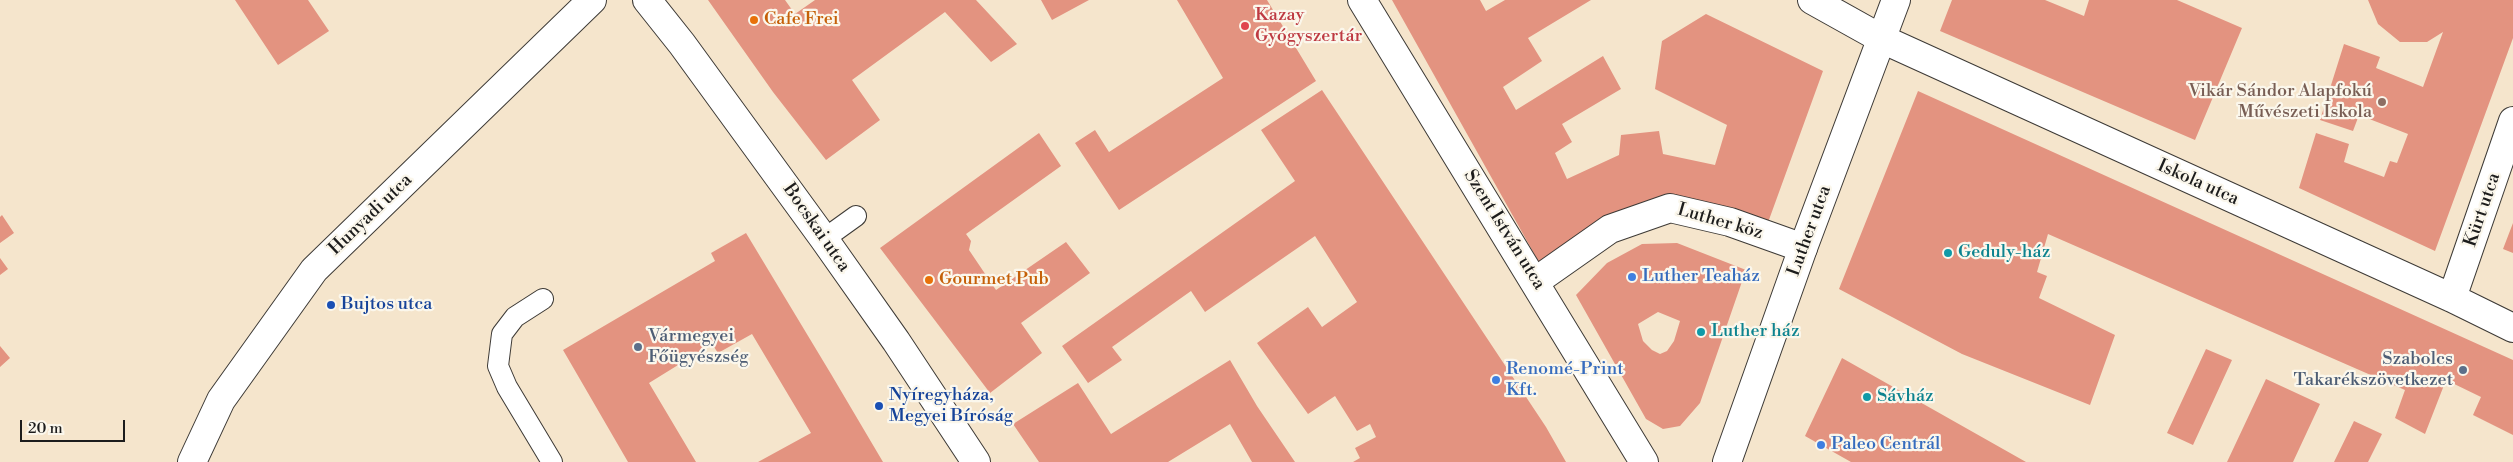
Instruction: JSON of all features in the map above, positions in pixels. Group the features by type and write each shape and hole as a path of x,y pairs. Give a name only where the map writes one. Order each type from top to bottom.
{"street":[{"name":"Hunyadi utca","path":"192,462 222,400 268,332 314,270 592,0"},
{"name":"Bocskai utca","path":"647,0 682,44 824,239 896,341 976,462"},
{"name":"Szent István utca","path":"1362,0 1536,281 1644,462"},
{"name":"Iskola utca","path":"1812,0 1882,40 2452,298 2513,328"},
{"name":"Luther utca","path":"1727,462 1803,248 1896,0"},
{"name":"Kürt utca","path":"2452,298 2513,121"},
{"name":"Luther köz","path":"1536,281 1610,229 1670,208 1730,222 1803,248"}],"lane":[{"path":"824,239 856,216"},
{"path":"543,299 515,318 502,334 498,366 508,387 552,462"}],"building":[{"path":"235,0 308,0 329,31 278,65"},
{"path":"708,0 785,0 795,14 815,0 976,0 1017,44 991,62 945,12 852,80 880,120 826,160 773,92"},
{"path":"1041,0 1089,0 1052,20"},
{"path":"1177,0 1267,0 1316,81 1119,210 1075,143 1095,130 1109,152 1223,78"},
{"path":"1392,0 1480,0 1486,11 1505,0 1591,0 1528,38 1542,61 1503,87 1516,110 1603,56 1621,89 1562,124 1572,142 1555,153 1567,179 1619,155 1621,135 1659,131 1663,154 1715,165 1727,125 1655,89 1662,41 1706,14 1823,71 1766,228 1665,200 1541,266"},
{"path":"1952,0 2045,0 2084,16 2089,0 2177,0 2242,28 2195,140 1940,31"},
{"name":"Vikár Sándor Alapfokú Művészeti Iskola","path":"2368,0 2513,0 2513,38 2435,251 2299,188 2316,133 2349,144 2344,162 2384,177 2390,161 2397,163 2408,134 2359,115 2353,131 2320,120 2344,44 2380,57 2376,68 2423,87 2443,32 2427,42 2400,42 2378,24"},
{"path":"1322,90 1546,427 1566,462 1353,462 1360,458 1355,448 1376,437 1370,424 1357,431 1335,396 1308,414 1257,343 1308,307 1322,327 1357,302 1315,236 1205,312 1191,291 1112,347 1122,360 1088,383 1062,346 1295,181 1261,130"},
{"path":"1918,91 2513,360 2513,435 2473,415 2481,397 2446,380 2425,434 2395,418 2405,390 2048,234 2037,272 2047,276 2039,298 2115,335 2090,405 1962,354 1839,289"},
{"path":"1039,133 1061,166 966,234 971,241 969,250 996,290 1066,242 1090,273 1021,323 1042,353 990,393 880,248"},
{"path":"2,215 14,233 0,243 0,217"},
{"path":"2513,223 2513,253 2503,249"},
{"name":"Vármegyei Főügyészség","path":"746,233 883,462 758,462 811,433 752,334 718,353 712,344 649,383 696,462 628,462 563,350 715,261 711,253"},
{"name":"Luther ház","path":"1677,243 1746,270 1700,403 1680,426 1663,429 1646,419 1576,295 1607,263 1642,244","holes":["1658,312 1680,321 1674,341 1667,351 1660,354 1652,350 1643,341 1638,324"]},
{"path":"0,258 8,269 0,275"},
{"path":"0,346 10,358 0,367"},
{"path":"2206,349 2232,360 2193,445 2167,433"},
{"name":"Sávház","path":"1842,358 2026,462 1851,462 1805,436"},
{"path":"1230,360 1257,406 1295,462 1252,462 1230,424 1168,462 1039,462 1013,424 1078,383 1111,434"},
{"path":"2266,379 2320,404 2293,462 2227,462"},
{"path":"2354,421 2382,434 2368,462 2334,462"}],"place":[{"name":"Cafe Frei","path":"754,20"},
{"name":"Kazay Gyógyszertár","path":"1245,26"},
{"name":"Vikár Sándor Alapfokú Művészeti Iskola","path":"2382,102"},
{"name":"Geduly-ház","path":"1948,253"},
{"name":"Luther Teaház","path":"1632,277"},
{"name":"Gourmet Pub","path":"929,280"},
{"name":"Bujtos utca","path":"331,305"},
{"name":"Luther ház","path":"1701,332"},
{"name":"Vármegyei Főügyészség","path":"638,347"},
{"name":"Szabolcs Takarékszövetkezet","path":"2463,370"},
{"name":"Renomé-Print Kft.","path":"1496,380"},
{"name":"Sávház","path":"1867,397"},
{"name":"Nyíregyháza, Megyei Bíróság","path":"879,406"},
{"name":"Paleo Centrál","path":"1821,445"}]}
